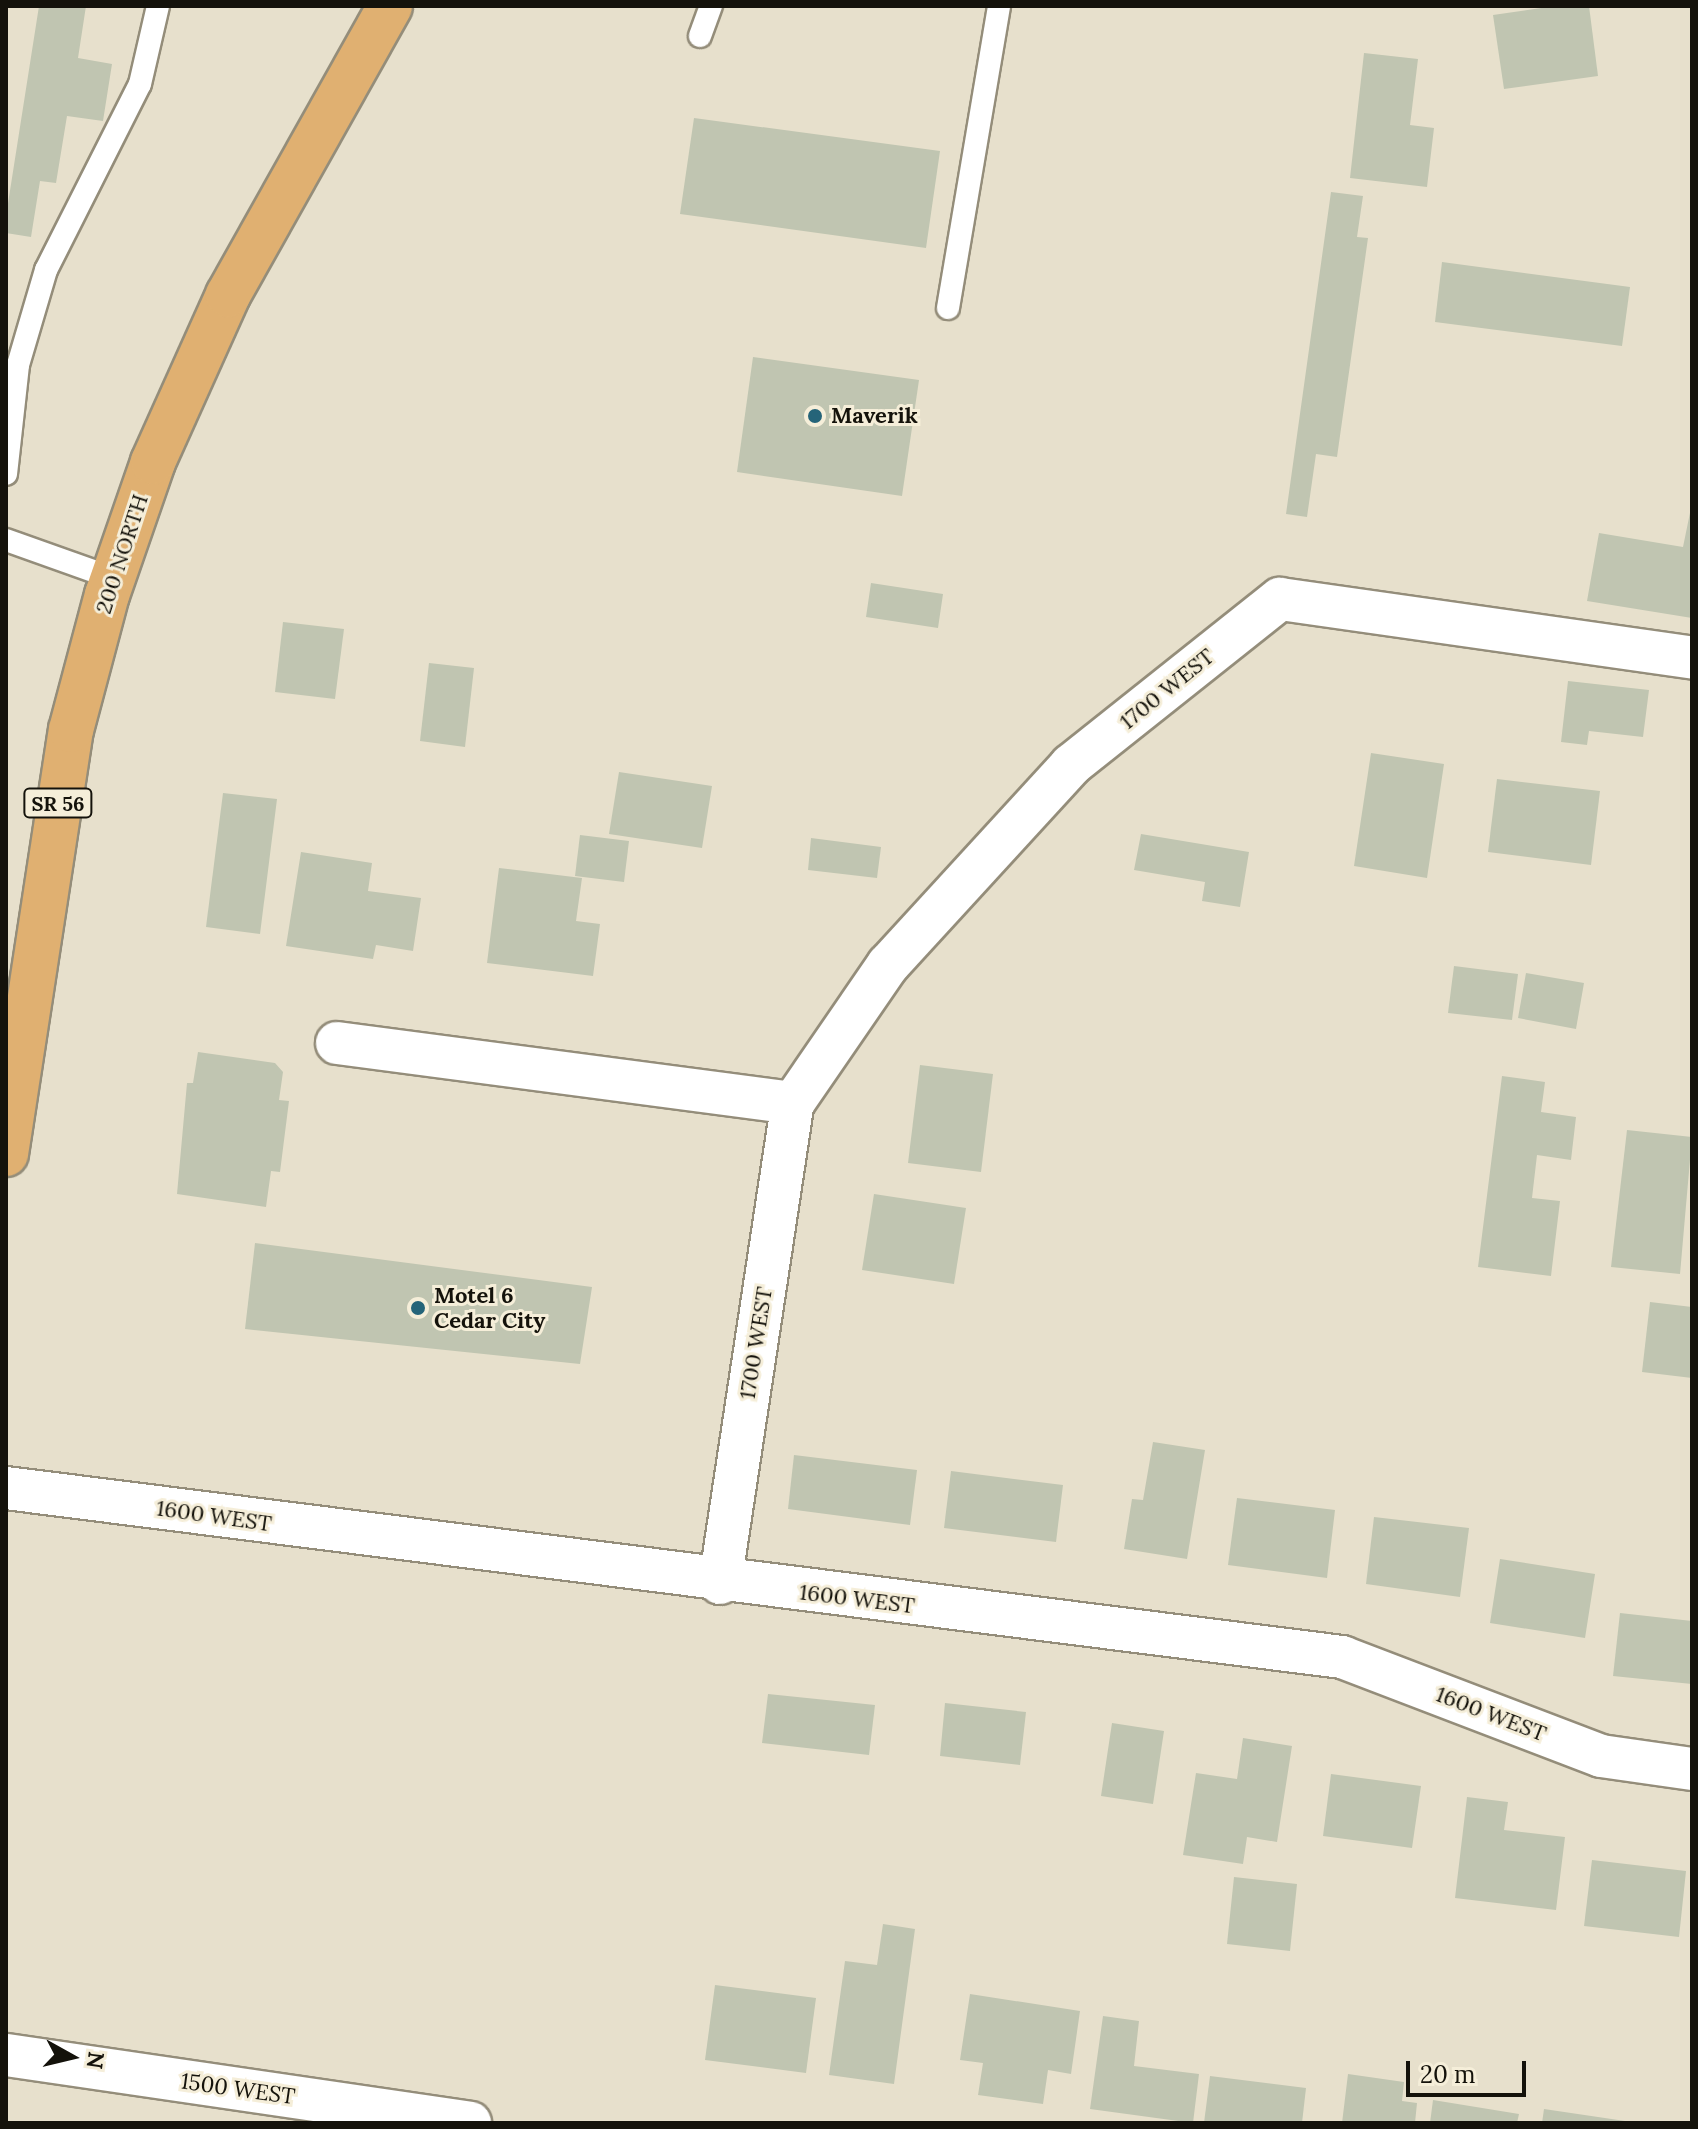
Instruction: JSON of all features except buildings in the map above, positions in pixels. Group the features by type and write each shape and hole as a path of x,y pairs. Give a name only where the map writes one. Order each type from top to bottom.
{"main road":[{"name":"200 NORTH","path":"6,1154 71,730 113,578 153,462 228,295 390,6"}],"street":[{"name":"1700 WEST","path":"720,1583 793,1103 888,965 1071,765 1280,599 1692,658"},
{"path":"337,1043 793,1103"},
{"name":"1600 WEST","path":"6,1488 720,1583 1342,1657 1601,1756 1692,1769"},
{"name":"1500 WEST","path":"6,2055 470,2123"}],"lane":[{"path":"6,474 18,365 46,270 140,84 158,6"},
{"path":"700,36 711,6"},
{"path":"948,308 999,6"},
{"path":"6,540 113,578"}],"place":[{"name":"Maverik","path":"815,416"},
{"name":"Motel 6 Cedar City","path":"418,1308"}]}
